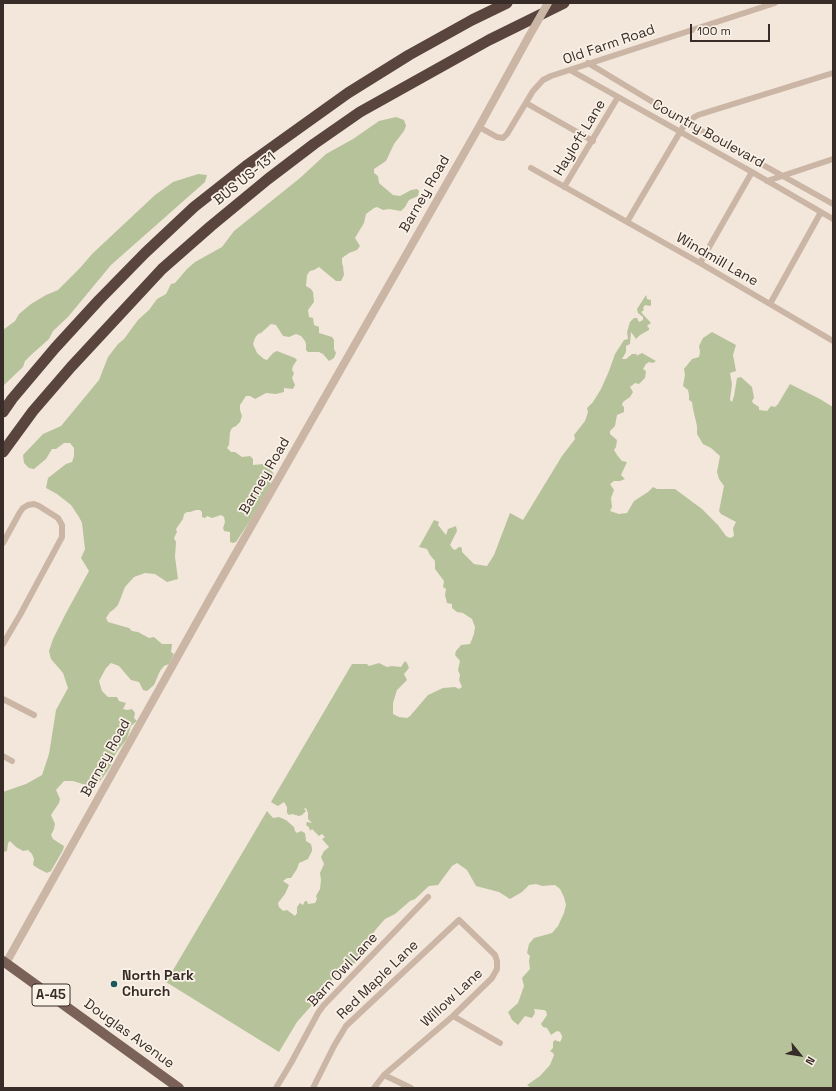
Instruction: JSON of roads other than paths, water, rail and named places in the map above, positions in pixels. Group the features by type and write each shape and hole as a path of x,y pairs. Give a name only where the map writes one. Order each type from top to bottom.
{"highway":[{"name":"BUS US-131","path":"3,412 12,399 55,348 99,300 145,253 194,208 246,166 348,93 409,55 472,20 507,3"},
{"name":"BUS US-131","path":"3,452 33,411 71,367 162,269 268,179 314,144 360,112 489,40 564,3"}],"main road":[{"name":"Douglas Avenue","path":"4,964 179,1088"}],"street":[{"name":"Barney Road","path":"4,964 548,3"},
{"name":"Old Farm Road","path":"479,127 503,138 507,134 533,91 543,80 551,76 775,3"},
{"name":"Country Boulevard","path":"588,64 686,122 833,204"},
{"name":"Country Boulevard","path":"570,70 833,219"},
{"path":"627,222 686,122 698,115 833,73"},
{"name":"Hayloft Lane","path":"589,201 564,187 593,141 618,97"},
{"path":"526,103 593,141"},
{"path":"767,181 833,159"},
{"path":"531,168 564,187"},
{"path":"700,263 752,172"},
{"name":"Windmill Lane","path":"589,201 700,263 833,341"},
{"path":"770,304 821,212"},
{"path":"3,543 20,512 28,505 34,504 40,506 58,518 62,525 63,533 57,547 3,644"},
{"path":"3,699 34,715"},
{"path":"3,756 12,761"},
{"name":"Barn Owl Lane","path":"276,1088 318,1012 428,897"},
{"name":"Willow Lane","path":"374,1088 384,1075 453,1016 492,978 497,969 495,955 459,920"},
{"name":"Red Maple Lane","path":"313,1088 346,1026 459,920"},
{"path":"453,1016 500,1043"},
{"path":"384,1075 411,1088"}],"place":[{"name":"North Park Church","path":"114,984"}]}
